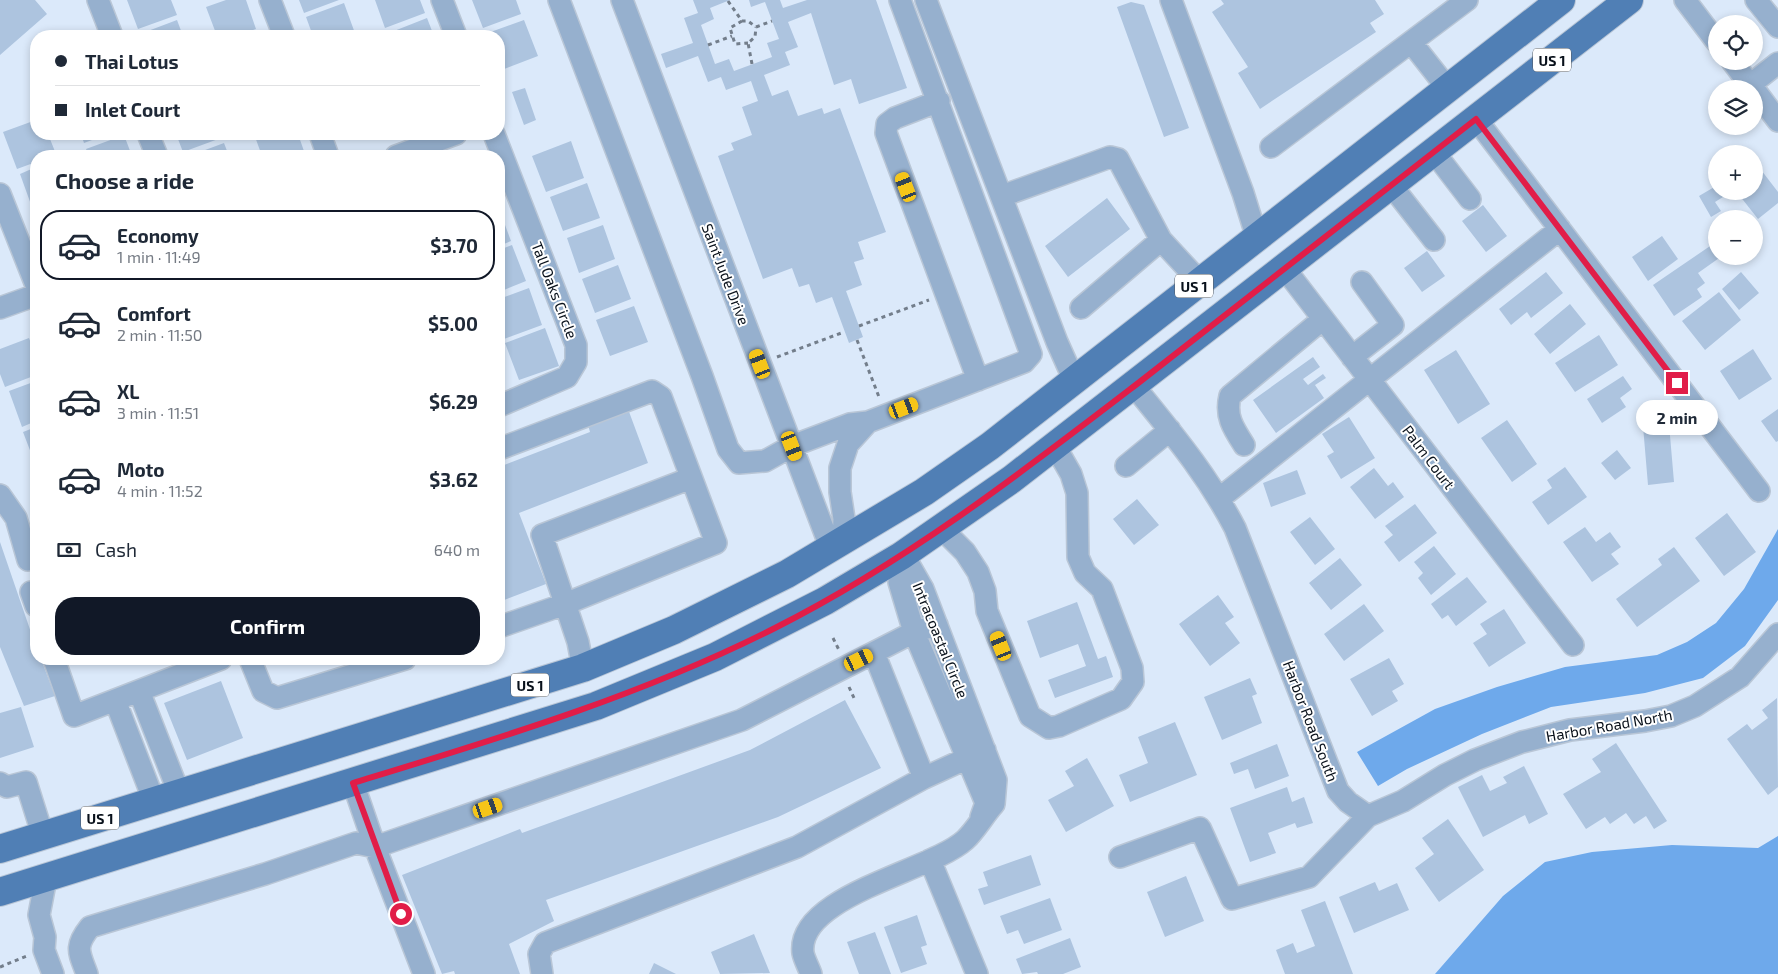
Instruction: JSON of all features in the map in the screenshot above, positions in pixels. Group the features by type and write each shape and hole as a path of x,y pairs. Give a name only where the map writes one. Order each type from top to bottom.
{"main road":[{"name":"US 1","path":"0,849 583,668 730,604 837,546 924,492 990,446 1561,0"},
{"name":"US 1","path":"0,892 596,706 664,679 767,632 824,601 901,556 942,529 1055,446 1629,0"},
{"path":"1285,269 1286,253 1292,234 1315,193"},
{"path":"1233,309 1249,273 1257,238"},
{"path":"901,556 898,544 899,532 924,492"},
{"path":"824,601 844,559 837,546"},
{"path":"534,726 572,694 583,668"}],"street":[{"path":"98,0 110,30"},
{"path":"270,0 282,30"},
{"path":"442,0 454,30"},
{"path":"559,0 699,367 728,449 738,462 765,461 792,446 850,424 877,418 1024,362 1031,354 900,0"},
{"name":"Saint Jude Drive","path":"622,0 792,446 837,546"},
{"path":"926,0 1057,342 1074,380"},
{"path":"1171,0 1243,193 1257,238"},
{"path":"1271,148 1467,0"},
{"path":"1685,0 1708,30"},
{"path":"1756,0 1778,26"},
{"path":"1411,42 1448,89"},
{"path":"1760,80 1778,63"},
{"path":"938,101 895,118 887,124 886,133 978,380"},
{"path":"1763,102 1778,121"},
{"path":"1476,119 1759,491"},
{"path":"412,150 440,140"},
{"path":"1434,152 1470,199"},
{"path":"1002,196 1110,157 1118,159 1161,240 1200,282"},
{"name":"Tall Oaks Circle","path":"505,162 576,345 576,362 567,377 505,403"},
{"path":"1391,186 1434,240"},
{"path":"0,194 30,270"},
{"path":"1220,498 1560,229"},
{"path":"1080,308 1161,240"},
{"name":"Palm Court","path":"1285,269 1573,644"},
{"path":"1352,357 1393,325 1362,282"},
{"path":"0,308 30,297"},
{"path":"1244,445 1230,424 1227,407 1230,396 1323,318"},
{"name":"Harbor Road South","path":"1134,386 1182,443 1220,498 1235,528 1338,791 1348,802 1368,816"},
{"path":"505,447 652,391 661,397 716,543 566,604 505,625"},
{"path":"837,546 844,519 840,492 840,468 848,444 877,418"},
{"path":"1126,466 1170,430"},
{"path":"942,529 965,552 978,572 985,591 987,611 1030,716 1049,728 1059,726 1121,699 1133,682 1132,668 1102,589 1085,573 1078,557 1077,493 1071,474 1055,446"},
{"path":"583,668 578,642 542,535 691,478"},
{"path":"0,495 16,518 28,560"},
{"name":"Intracoastal Circle","path":"901,556 907,562 923,589 937,625 976,754"},
{"name":"Intracoastal Circle","path":"811,974 803,952 805,939 818,916 843,899 930,860 965,840 981,817 994,804 996,780 976,754 914,632 899,582 901,556"},
{"path":"46,878 39,915 45,937 44,950 55,973 84,967 78,950 80,939 90,927 265,874 356,843 375,847 742,720 914,632 937,625"},
{"name":"Harbor Road North","path":"1368,816 1403,801 1475,760 1522,742 1570,730 1671,716 1695,706 1740,676 1778,634"},
{"path":"874,653 924,778"},
{"path":"56,665 74,716 139,691 191,665"},
{"path":"252,665 263,691 277,698 384,665"},
{"path":"139,691 167,797"},
{"path":"115,700 167,797"},
{"path":"542,974 539,954 545,943 797,847 924,778 976,754"},
{"path":"0,783 7,787 26,782 43,836"},
{"path":"353,783 375,847 424,974"},
{"path":"1120,857 1200,828 1232,899 1309,877 1368,816"},
{"path":"930,860 977,974"}],"path":[{"path":"728,1 742,21"},
{"path":"748,20 756,27 755,37 748,43 735,44 730,28 742,21 748,20"},
{"path":"756,27 772,21"},
{"path":"708,45 732,36"},
{"path":"748,43 752,64"},
{"path":"859,326 946,294"},
{"path":"760,364 844,332"},
{"path":"857,340 877,418"},
{"path":"833,638 840,653"},
{"path":"846,681 854,698"},
{"path":"0,967 44,950"}],"water":[{"path":"1778,529 1778,600 1745,646 1703,678 1645,693 1551,707 1482,734 1407,769 1378,786 1357,752 1435,709 1497,687 1565,667 1657,655 1687,642 1716,623 1744,589"},
{"path":"1778,836 1778,974 1435,974 1503,896 1545,862 1592,852 1672,845 1758,848"}],"building":[{"path":"0,0 35,0 47,14 0,55"},
{"path":"127,0 171,0 177,15 138,29"},
{"path":"226,0 246,0 256,29 215,30 206,7"},
{"path":"299,0 339,0 304,13"},
{"path":"375,0 420,0 425,13 385,28"},
{"path":"472,0 516,0 521,14 483,28"},
{"path":"693,0 730,0 710,8 714,19 701,25 715,64 729,59 734,71 772,57 767,43 779,39 765,2 751,7 749,0 780,0 783,8 807,0 876,0 907,88 859,104 851,79 834,85 811,13 788,22 798,47 785,52 790,65 764,75 772,96 788,90 798,116 822,108 824,114 840,108 886,232 858,242 864,259 854,262 862,285 846,291 863,337 849,343 832,297 816,303 809,284 799,287 792,268 763,279 718,156 734,150 731,143 752,135 742,107 758,101 751,81 726,90 721,77 708,82 698,56 666,68 661,54 693,43 684,18 698,13"},
{"path":"1221,0 1375,0 1384,14 1370,23 1376,32 1260,109 1238,73 1248,67 1212,12 1224,4"},
{"path":"1131,2 1144,5 1189,128 1164,137 1117,7"},
{"path":"344,3 354,30 311,30 306,17"},
{"path":"427,18 432,30 397,30"},
{"path":"177,20 181,30 151,30"},
{"path":"524,20 538,56 505,69 505,30 496,30"},
{"path":"525,88 536,120 524,125 512,92"},
{"path":"30,122 30,140 50,140 54,150 30,150 30,164 17,169 3,132"},
{"path":"110,140 126,140 130,150 86,150"},
{"path":"178,140 216,140 188,150 182,150"},
{"path":"256,140 300,140 304,150 260,150"},
{"path":"571,141 584,178 546,192 532,156"},
{"path":"224,143 227,150 205,150"},
{"path":"30,170 30,202 20,174"},
{"path":"1763,172 1778,192 1778,203 1763,215 1763,210 1751,210 1743,200 1763,200"},
{"path":"587,183 600,218 563,231 550,197"},
{"path":"1708,191 1708,200 1718,200 1715,202 1720,210 1708,210 1708,212 1699,196"},
{"path":"1107,198 1130,229 1068,277 1045,246"},
{"path":"1483,205 1507,236 1486,252 1462,221"},
{"path":"505,225 511,241 505,244"},
{"path":"603,225 615,259 579,273 567,238"},
{"path":"1662,236 1678,259 1648,281 1632,257"},
{"path":"512,245 526,281 505,290 505,248"},
{"path":"1708,247 1709,265 1698,273 1705,283 1697,289 1702,297 1674,316 1653,285"},
{"path":"1427,251 1445,276 1422,292 1404,268"},
{"path":"618,265 631,299 595,313 582,279"},
{"path":"1546,272 1563,293 1531,318 1527,312 1511,325 1499,309"},
{"path":"1741,272 1759,293 1739,310 1722,289"},
{"path":"529,288 542,325 505,339 505,297"},
{"path":"1719,292 1741,320 1705,350 1682,321"},
{"path":"1570,304 1586,324 1550,354 1534,334"},
{"path":"634,306 648,342 610,356 596,320"},
{"path":"545,328 559,366 519,380 505,343"},
{"path":"1599,335 1618,365 1575,392 1555,363"},
{"path":"29,338 30,377 5,387 0,374 0,349"},
{"path":"1753,349 1772,379 1739,400 1720,371"},
{"path":"1456,350 1490,404 1458,424 1424,370"},
{"path":"1313,357 1320,367 1303,379 1308,385 1323,374 1326,378 1315,385 1324,398 1276,433 1253,400"},
{"path":"1623,376 1632,389 1620,398 1626,407 1602,423 1587,399"},
{"path":"30,383 30,424 22,427 9,391"},
{"path":"628,409 648,463 519,513 546,584 505,600 505,465 590,432 588,425"},
{"path":"1778,409 1778,441 1776,442 1761,421"},
{"path":"1349,417 1375,458 1341,479 1327,456 1334,452 1322,434"},
{"path":"1507,420 1537,464 1512,482 1481,438"},
{"path":"1669,424 1674,482 1648,485 1643,426"},
{"path":"30,429 30,450 23,432"},
{"path":"1617,450 1631,468 1615,480 1601,463"},
{"path":"1565,467 1587,497 1548,525 1532,502 1552,488 1547,480"},
{"path":"1374,468 1388,486 1393,482 1404,497 1375,519 1350,487"},
{"path":"1297,470 1306,494 1271,507 1263,483"},
{"path":"1137,499 1159,525 1134,545 1113,519"},
{"path":"1415,504 1437,533 1399,562 1384,542 1393,535 1385,526"},
{"path":"1727,513 1756,552 1724,576 1695,538"},
{"path":"1310,517 1335,549 1315,565 1290,532"},
{"path":"1585,527 1596,542 1610,532 1621,547 1611,554 1619,564 1592,582 1563,542"},
{"path":"0,542 30,630 30,665 43,665 55,696 24,706 0,647"},
{"path":"1434,546 1456,574 1431,595 1418,578 1423,573 1414,562"},
{"path":"1674,547 1700,581 1637,627 1616,599 1662,565 1658,559"},
{"path":"1340,558 1362,585 1331,610 1309,583"},
{"path":"1467,577 1487,602 1456,626 1448,615 1442,619 1431,604"},
{"path":"1218,595 1234,617 1225,623 1240,643 1210,666 1179,624"},
{"path":"1077,602 1098,659 1106,656 1113,677 1055,698 1048,680 1086,666 1078,644 1040,658 1027,621"},
{"path":"1364,604 1384,631 1344,661 1324,634"},
{"path":"1504,609 1526,643 1489,667 1473,643 1487,634 1480,624"},
{"path":"1389,658 1404,684 1392,691 1398,701 1372,716 1350,679"},
{"path":"1250,678 1257,694 1252,696 1262,723 1222,740 1204,697"},
{"path":"221,681 243,738 187,760 164,703"},
{"path":"1777,698 1778,787 1768,795 1727,739 1747,724 1752,730 1768,718 1762,710"},
{"path":"845,700 881,768 778,817 546,900 554,921 509,944 520,974 455,974 454,971 442,974 402,875 520,829 522,833 750,750"},
{"path":"21,707 34,747 0,758 0,713"},
{"path":"1175,722 1197,775 1130,802 1119,775 1148,763 1138,737"},
{"path":"1616,743 1667,821 1654,829 1646,816 1634,824 1626,813 1610,824 1605,817 1586,829 1563,794 1601,772 1592,759"},
{"path":"1277,744 1289,776 1255,789 1248,769 1234,774 1230,763"},
{"path":"1087,758 1114,806 1066,832 1048,800 1074,786 1065,771"},
{"path":"1524,766 1548,814 1529,824 1525,815 1483,837 1458,787 1482,775 1490,791 1507,783 1503,777"},
{"path":"1287,787 1292,802 1304,797 1313,823 1297,828 1295,823 1268,833 1276,853 1250,862 1230,808"},
{"path":"1448,819 1484,870 1439,902 1415,868 1434,854 1422,838"},
{"path":"1031,855 1041,885 984,905 978,889 988,886 983,872"},
{"path":"1186,876 1204,921 1165,937 1147,892"},
{"path":"1375,882 1379,891 1397,883 1409,910 1354,933 1339,897"},
{"path":"1050,898 1062,930 1024,944 1018,930 1007,934 1000,916"},
{"path":"1325,901 1353,974 1285,974 1276,950 1293,943 1297,953 1315,946 1301,910"},
{"path":"917,915 927,945 921,947 927,964 901,973 884,927"},
{"path":"875,932 891,974 859,974 847,942"},
{"path":"754,934 770,973 720,974 711,952"},
{"path":"1070,938 1081,967 1063,974 1038,974 1037,972 1022,974 1016,959"},
{"path":"654,963 676,974 649,974"}],"route":[{"path":"401,914 353,783 596,706 647,686 776,628 901,556 1012,479 1476,119 1677,383"}]}
